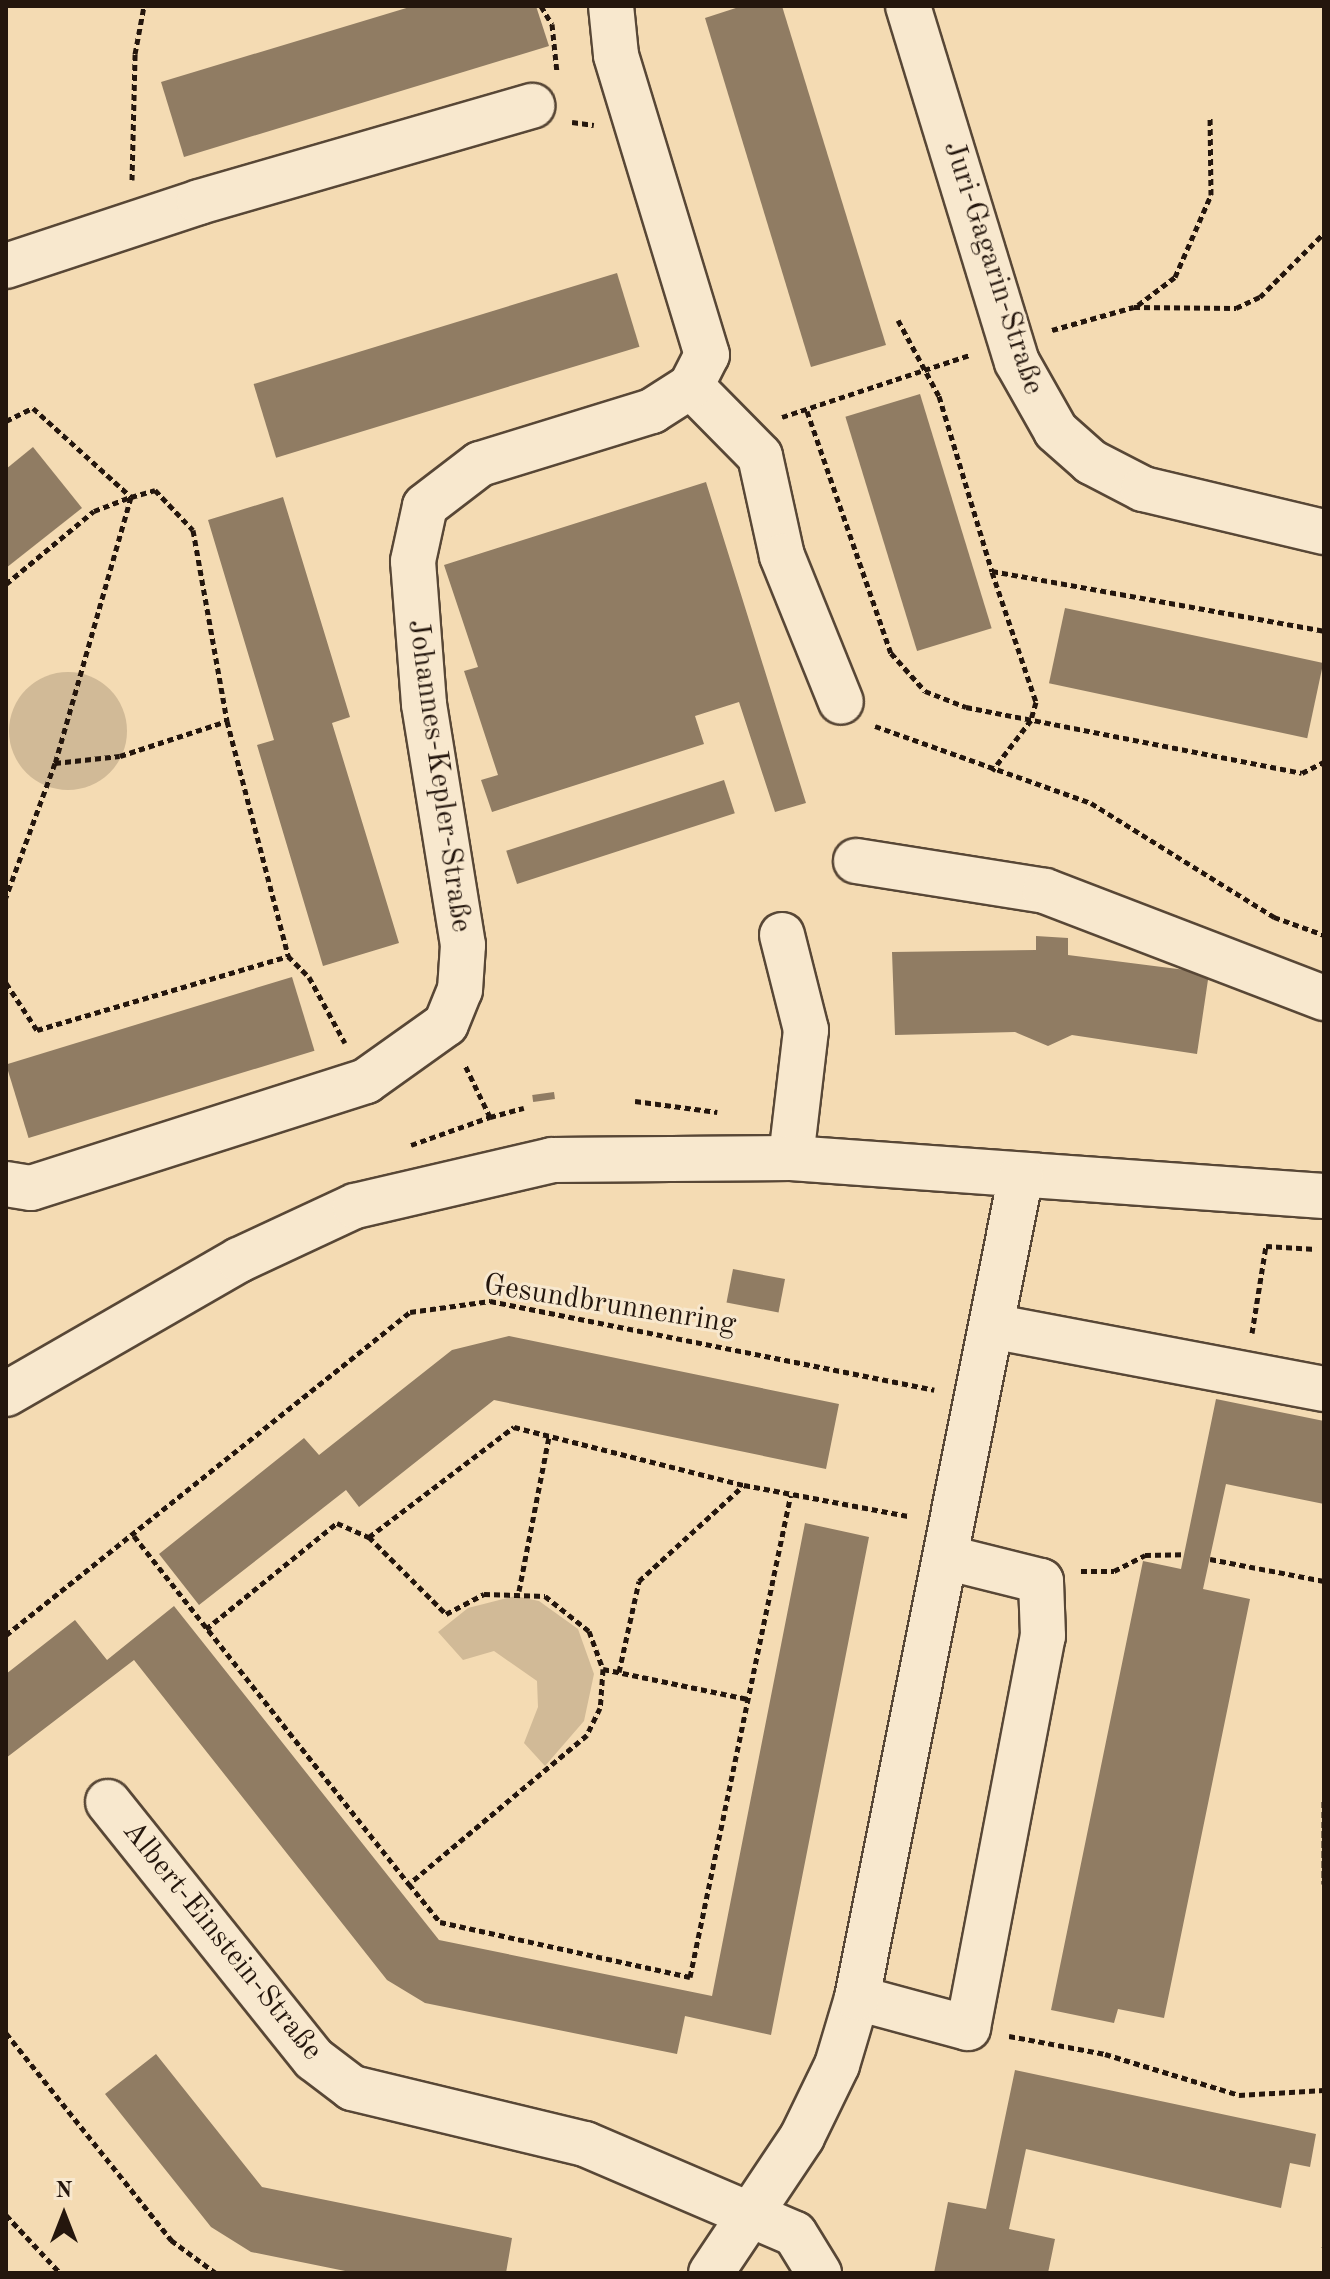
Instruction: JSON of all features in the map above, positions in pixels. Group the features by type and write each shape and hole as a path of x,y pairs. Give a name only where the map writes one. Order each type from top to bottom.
{"street":[{"path":"611,6 616,55 707,355 691,386 760,456 782,556 841,702"},
{"name":"Juri-Gagarin-Straße","path":"908,6 1010,341 1048,420 1117,478 1324,532"},
{"path":"6,266 132,222 532,106"},
{"name":"Johannes-Kepler-Straße","path":"446,1024 460,990 463,945 424,704 413,561 425,506 480,464 652,411 691,386"},
{"path":"856,861 1045,891 1324,998"},
{"path":"782,935 806,1030 791,1158"},
{"path":"6,1184 31,1188 366,1081 446,1024"},
{"path":"6,1394 239,1260 390,1195 552,1160 791,1158 1324,1196"},
{"path":"711,2273 747,2213 802,2137 837,2065 857,1998 996,1327 1021,1175"},
{"path":"996,1327 1324,1389"},
{"path":"857,1998 968,2028 1043,1636 1041,1581 953,1541"},
{"name":"Albert-Einstein-Straße","path":"108,1802 314,2059 352,2088 585,2144 795,2234 819,2273"}],"path":[{"path":"132,222 135,54 144,6"},
{"path":"532,106 549,100 557,81 552,24 541,6"},
{"path":"1134,307 1175,277 1201,221 1213,182 1210,116"},
{"path":"764,413 779,418 807,411 1010,341 1134,307 1236,308 1260,297 1324,233"},
{"path":"898,320 921,373 939,396 1036,702 1031,720 992,771"},
{"path":"6,421 33,408 131,497"},
{"path":"807,411 891,653 906,674 925,691 966,707 1302,773 1324,762"},
{"path":"6,584 94,511 155,490 193,530 227,721 288,956 309,977 366,1081"},
{"path":"6,897 55,763 131,497"},
{"path":"992,571 1324,631"},
{"path":"841,702 893,738 1091,803 1274,917 1324,935"},
{"path":"55,763 120,756 227,721"},
{"path":"6,983 37,1030 288,956"},
{"path":"446,1024 490,1117"},
{"path":"407,1146 524,1108"},
{"path":"1246,1374 1266,1246 1316,1249"},
{"name":"Gesundbrunnenring","path":"6,1635 134,1536 410,1312 490,1301 702,1338 980,1400"},
{"path":"369,1537 514,1427 791,1495 953,1541"},
{"path":"519,1591 549,1436"},
{"path":"619,1672 639,1581 744,1485"},
{"path":"134,1536 440,1922 690,1977 791,1495"},
{"path":"206,1629 337,1523 369,1537 446,1614 484,1594 519,1591 569,1611 589,1631 603,1669 600,1708 587,1735 409,1884"},
{"path":"1041,1581 1114,1571 1145,1555 1184,1554"},
{"path":"1210,1559 1324,1581"},
{"path":"603,1669 748,1699"},
{"path":"1324,1801 1324,1884"},
{"path":"968,2028 1105,2054 1239,2095 1324,2090"},
{"path":"6,2033 171,2240 216,2273"},
{"path":"6,2215 60,2273"}],"shaded area":[{"path":"68,672 101,682 117,698 127,731 117,764 101,780 68,790 35,780 19,764 9,731 19,698 35,682"},
{"path":"515,1596 539,1601 578,1629 594,1674 584,1721 545,1766 524,1743 538,1707 537,1681 494,1651 463,1660 438,1632 468,1608"}],"building":[{"path":"413,6 536,6 549,46 184,157 161,82"},
{"path":"742,6 782,6 886,345 811,367 705,18"},
{"path":"617,273 640,347 276,458 254,384"},
{"path":"920,394 992,628 917,651 845,417"},
{"path":"33,447 82,508 6,568 6,469"},
{"path":"706,482 806,803 775,812 739,702 695,716 704,744 492,812 481,780 498,775 464,671 478,667 444,565"},
{"path":"283,497 350,717 332,723 399,943 323,966 257,745 274,740 208,520"},
{"path":"1065,608 1323,663 1307,738 1049,683"},
{"path":"724,780 735,813 517,884 506,851"},
{"path":"1036,936 1068,938 1068,955 1209,973 1197,1054 1072,1035 1048,1046 1015,1032 895,1035 892,952 1036,950"},
{"path":"292,977 315,1051 29,1138 6,1064"},
{"path":"554,1092 555,1099 533,1102 532,1095"},
{"path":"733,1269 785,1279 779,1312 727,1302"},
{"path":"509,1336 839,1404 826,1469 494,1400 359,1507 346,1490 199,1605 159,1554 304,1438 319,1455 452,1350"},
{"path":"1216,1399 1324,1421 1324,1504 1226,1484 1203,1589 1250,1599 1164,2018 1118,2009 1114,2023 1051,2010 1143,1561 1181,1569"},
{"path":"805,1523 869,1537 771,2035 685,2016 677,2054 425,2003 387,1980 134,1660 6,1758 6,1674 75,1620 107,1660 174,1606 439,1940 712,1996"},
{"path":"156,2054 262,2187 512,2238 506,2273 355,2273 251,2252 211,2227 105,2094"},
{"path":"1015,2070 1316,2134 1310,2167 1290,2163 1281,2208 1026,2149 1009,2229 1055,2239 1048,2273 934,2273 948,2202 986,2209"}]}
